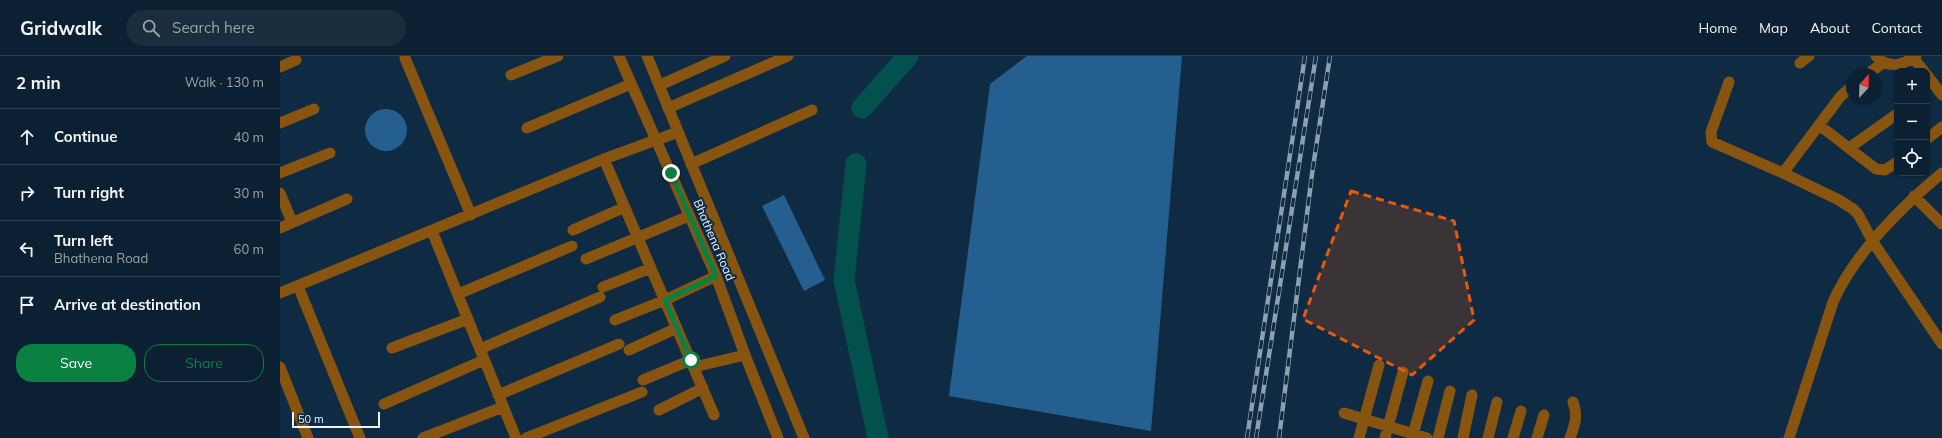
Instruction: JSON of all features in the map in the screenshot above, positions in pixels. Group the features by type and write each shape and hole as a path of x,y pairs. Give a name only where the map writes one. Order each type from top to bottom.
{"street":[{"path":"511,75 558,56"},
{"name":"Bhathena Road","path":"619,56 716,276 778,438"},
{"name":"Bhathena Road","path":"647,56 804,438"},
{"path":"660,85 725,56"},
{"path":"668,108 788,56"},
{"path":"1800,63 1809,56"},
{"path":"1873,68 1880,59 1898,65 1915,57 1922,68"},
{"path":"405,58 471,215"},
{"path":"280,67 296,60"},
{"path":"1728,82 1711,132 1712,142 1783,173 1839,200 1853,209 1862,221 1873,242 1942,344"},
{"path":"1930,82 1935,92"},
{"path":"527,128 631,84"},
{"path":"1783,173 1840,97 1846,92"},
{"path":"280,123 314,109"},
{"path":"691,164 812,110"},
{"path":"1850,148 1894,116"},
{"path":"1819,125 1879,171 1885,170 1894,164"},
{"path":"1930,137 1942,128"},
{"path":"280,293 604,159 678,132"},
{"path":"280,174 330,152"},
{"path":"604,159 714,415"},
{"path":"1789,438 1835,297 1848,273 1914,196 1942,173"},
{"path":"280,193 292,222"},
{"path":"1914,196 1942,224"},
{"path":"280,228 347,199"},
{"path":"573,230 625,207"},
{"path":"586,259 689,216"},
{"path":"432,231 516,438"},
{"path":"458,294 572,246"},
{"path":"480,349 651,268"},
{"path":"615,320 665,300 716,276"},
{"path":"298,286 360,438"},
{"path":"392,348 468,318"},
{"path":"629,350 677,328"},
{"path":"498,395 619,344"},
{"path":"643,380 692,364 745,355"},
{"path":"384,404 484,360"},
{"path":"1360,438 1379,365"},
{"path":"280,367 308,438"},
{"path":"1386,438 1403,372"},
{"path":"1413,436 1428,381"},
{"path":"659,410 703,388"},
{"path":"1438,438 1450,391"},
{"path":"526,438 642,392"},
{"path":"1463,438 1472,395"},
{"path":"1488,438 1497,402"},
{"path":"1570,438 1576,421 1576,409 1573,402"},
{"path":"423,438 503,407"},
{"path":"1513,438 1521,411"},
{"path":"1344,413 1388,426 1413,436 1428,438"},
{"path":"1537,438 1544,415"}],"highlighted area":[{"path":"1351,191 1454,221 1474,320 1412,375 1303,319"}],"building":[{"path":"1027,56 1182,56 1151,431 949,396 990,84"},
{"path":"382,109 390,109 401,115 407,126 407,134 401,145 390,151 382,151 371,145 365,134 365,126 371,115"},
{"path":"784,195 825,280 804,291 762,206"}],"waterway":[{"path":"862,108 908,56"},
{"path":"856,164 844,280 878,438"}],"railway":[{"path":"1247,438 1305,56"},
{"path":"1256,438 1316,56"},
{"path":"1279,438 1312,174 1330,56"}],"route":[{"path":"671,173 716,276 665,300 691,360"}]}
